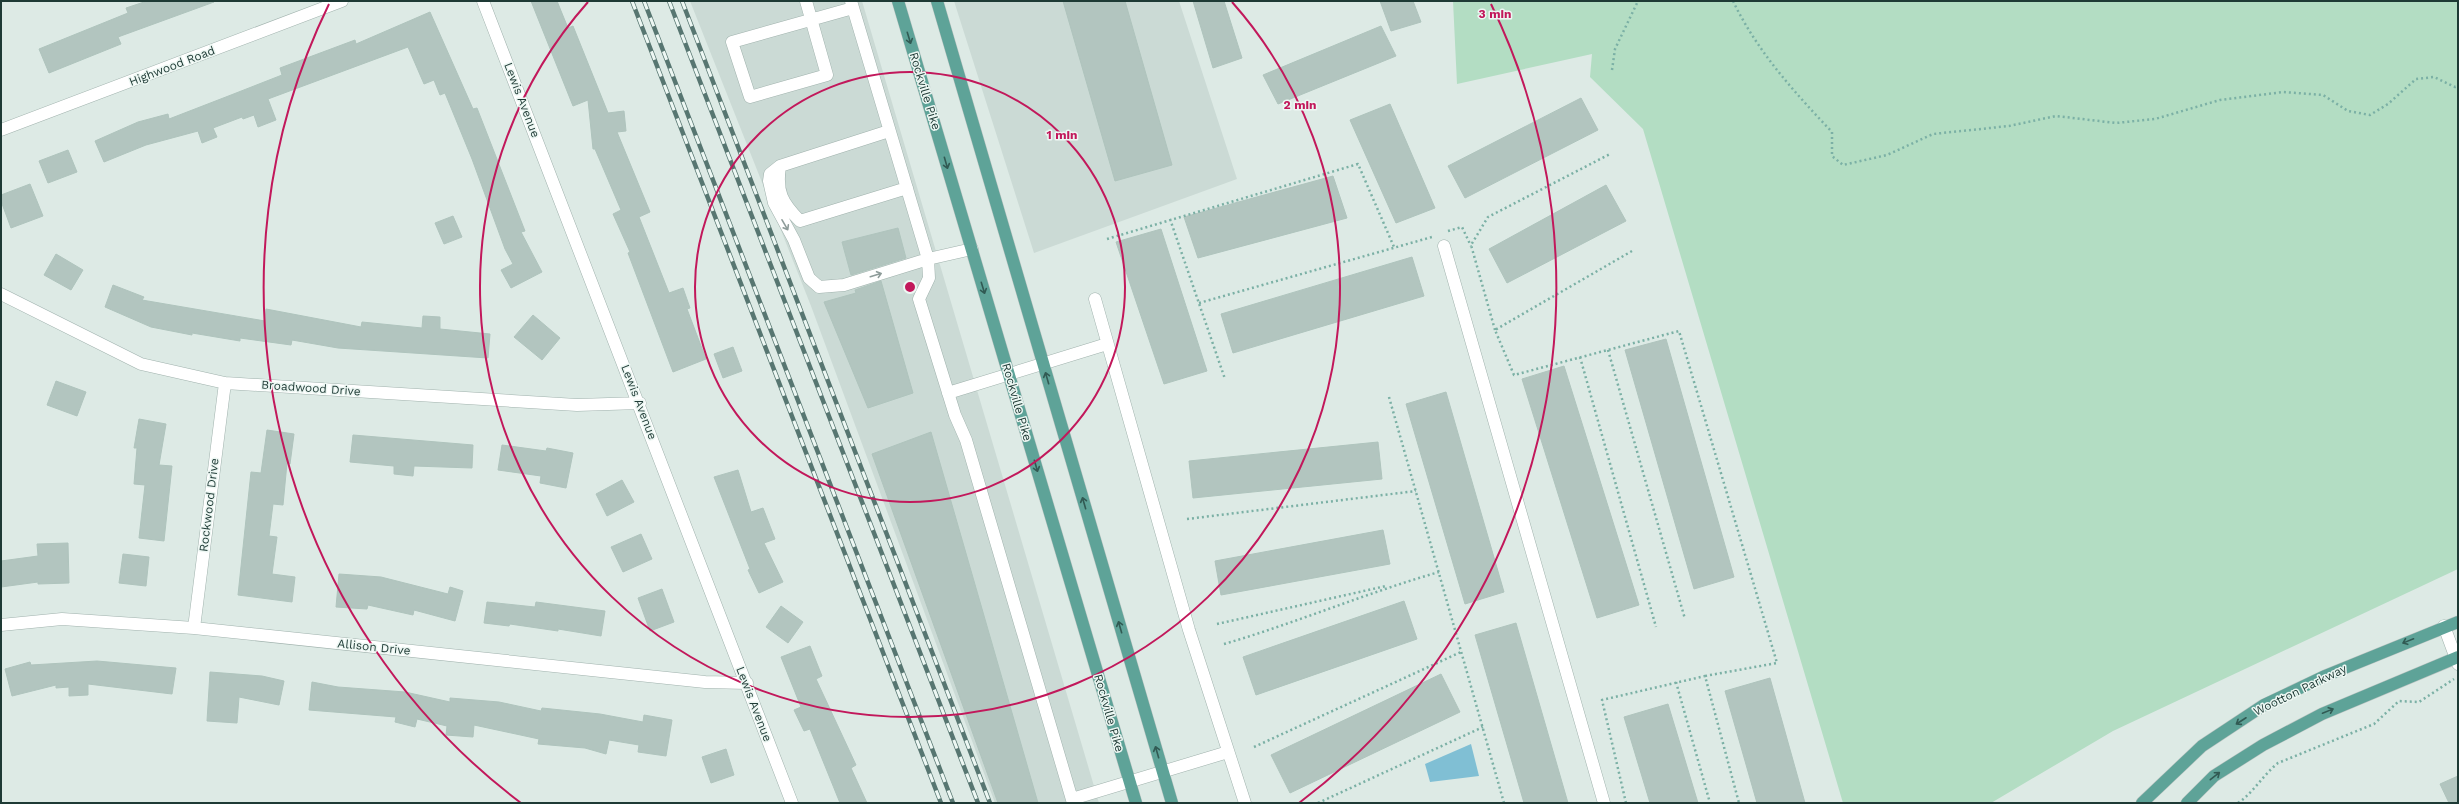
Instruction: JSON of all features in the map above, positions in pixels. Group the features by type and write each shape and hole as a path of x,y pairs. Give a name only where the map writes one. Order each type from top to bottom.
{"main road":[{"name":"Rockville Pike","path":"898,1 1136,803"},
{"path":"937,1 1172,803"},
{"name":"Wootton Parkway","path":"2142,803 2202,746 2264,705 2325,676 2444,626 2458,622"},
{"path":"2187,803 2214,776 2263,745 2322,714 2458,659"}],"street":[{"name":"Highwood Road","path":"1,130 342,1"},
{"name":"Lewis Avenue","path":"483,1 640,403 792,803"},
{"path":"806,1 811,20 827,75 750,97 732,42 811,20 852,4 928,259 929,278 919,299 948,393 966,440 1072,801 1228,752"},
{"path":"890,130 780,166 770,174 769,181 774,202 794,240 810,278 819,287 844,285 928,259 972,249"},
{"path":"780,166 777,184 786,207 800,221 907,188"},
{"path":"1444,246 1604,803"},
{"name":"Broadwood Drive","path":"2,292 141,364 225,383 578,405 640,403"},
{"path":"1095,300 1189,630 1245,803"},
{"path":"948,393 1043,362 1107,344"},
{"name":"Rockwood Drive","path":"194,628 225,383"},
{"name":"Allison Drive","path":"1,625 62,620 194,628 705,682 747,683"},
{"path":"2444,626 2458,659"}],"path":[{"path":"1612,70 1615,49 1638,1"},
{"path":"1733,1 1744,25 1782,78 1832,132 1832,156 1843,165 1887,155 1933,134 2009,126 2056,116 2116,123 2131,122 2155,119 2220,100 2283,92 2323,95 2348,112 2370,115 2388,104 2416,79 2434,77 2455,87 2458,86"},
{"path":"1471,246 1488,217 1610,154"},
{"path":"1107,239 1358,164 1394,247"},
{"path":"1170,219 1225,379"},
{"path":"1443,233 1462,227 1471,246 1495,330 1514,375 1679,331 1777,664 1705,676 1602,700 1626,803"},
{"path":"1199,303 1436,235"},
{"path":"1495,330 1632,251"},
{"path":"1608,350 1685,619"},
{"path":"1580,357 1656,627"},
{"path":"1389,397 1504,803"},
{"path":"1187,519 1416,491"},
{"path":"1217,624 1396,584 1439,572"},
{"path":"1224,644 1260,633 1396,584"},
{"path":"1254,747 1461,652"},
{"path":"1705,676 1739,803"},
{"path":"2238,803 2257,786 2267,772 2278,764 2374,724 2399,701 2419,702 2458,676"},
{"path":"1676,682 1710,803"},
{"path":"1318,803 1483,727"}],"shaded area":[{"path":"690,1 862,1 1099,803 995,803 811,306"},
{"path":"954,1 1179,1 1237,179 1034,253"}],"green space":[{"path":"1453,1 2458,1 2458,569 2113,731 1991,803 1843,803 1643,129 1590,77 1592,54 1457,84"}],"water":[{"path":"1471,744 1479,776 1430,782 1425,764"}],"building":[{"path":"147,1 214,2 118,37 121,44 49,73 39,49 128,13 126,8"},
{"path":"531,1 557,1 568,28 573,26 608,113 624,111 626,131 617,132 650,212 639,217 669,293 683,288 690,308 687,309 706,359 673,372 628,253 630,252 613,214 621,210 595,149 593,149 588,100 573,106"},
{"path":"1063,1 1125,1 1172,165 1115,181"},
{"path":"1193,1 1224,1 1242,58 1213,68"},
{"path":"1380,1 1413,1 1421,22 1391,31"},
{"path":"430,12 473,109 477,108 525,231 521,232 542,272 511,288 501,270 513,264 505,249 472,159 445,93 440,95 434,80 424,84 408,47 268,99 276,120 258,127 254,115 243,119 242,117 213,128 217,137 202,143 198,131 146,145 104,162 95,141 138,122 168,114 169,119 282,75 280,68 355,40 356,44"},
{"path":"1381,26 1396,56 1278,104 1263,75"},
{"path":"1581,98 1598,130 1465,198 1448,166"},
{"path":"1390,104 1435,208 1396,223 1350,120"},
{"path":"68,150 77,172 48,183 39,161"},
{"path":"1333,176 1347,218 1198,258 1184,217"},
{"path":"30,184 43,216 11,228 1,201 1,195"},
{"path":"1606,185 1626,221 1507,283 1489,249"},
{"path":"453,216 462,237 444,244 435,223"},
{"path":"898,228 906,258 851,275 842,242"},
{"path":"1161,229 1207,371 1164,384 1116,242"},
{"path":"56,254 83,270 71,290 44,275"},
{"path":"1412,257 1424,296 1233,353 1221,314"},
{"path":"881,281 913,393 868,408 824,302 856,293 855,290"},
{"path":"113,285 144,297 142,300 265,321 266,309 361,327 362,322 422,328 423,316 440,317 440,329 490,334 488,358 338,348 292,340 291,345 240,338 240,341 192,333 192,335 151,327 105,307"},
{"path":"533,315 560,338 542,360 514,337"},
{"path":"1666,339 1734,577 1694,589 1625,350"},
{"path":"733,347 742,371 723,378 714,354"},
{"path":"1564,366 1639,605 1597,618 1522,379"},
{"path":"56,381 86,392 77,416 47,405"},
{"path":"1446,392 1504,592 1465,604 1406,404"},
{"path":"139,419 166,424 159,465 172,466 164,541 139,538 145,485 134,484 137,448 134,448"},
{"path":"267,430 294,434 290,464 287,463 283,505 273,504 269,536 277,537 272,574 295,577 292,602 238,595 251,472 261,473"},
{"path":"931,432 1038,803 998,803 872,454"},
{"path":"353,435 473,445 472,468 414,466 413,476 394,474 394,466 350,462"},
{"path":"1378,442 1382,479 1193,498 1189,461"},
{"path":"502,445 546,451 547,448 573,453 566,488 540,483 541,476 498,470"},
{"path":"738,470 751,512 763,508 775,539 764,543 783,582 759,593 748,570 750,569 714,477"},
{"path":"622,480 634,502 607,516 596,494"},
{"path":"1383,530 1390,564 1221,595 1215,561"},
{"path":"641,534 652,559 623,572 611,547"},
{"path":"68,543 69,583 38,584 38,582 1,587 1,561 38,556 37,544"},
{"path":"123,554 149,557 146,586 119,583"},
{"path":"339,574 381,577 448,594 450,587 463,591 455,621 414,610 413,615 368,605 367,609 336,607"},
{"path":"662,589 674,622 650,631 638,598"},
{"path":"1404,601 1417,639 1256,695 1243,657"},
{"path":"487,602 535,607 536,602 605,611 601,636 558,629 558,631 510,624 509,626 484,623"},
{"path":"781,606 803,622 788,643 766,627"},
{"path":"1516,623 1568,803 1524,803 1475,635"},
{"path":"810,646 822,676 816,679 856,765 851,768 867,803 840,803 810,729 804,731 794,710 801,707 781,657"},
{"path":"97,661 176,668 172,694 88,684 88,695 69,696 69,687 56,688 56,685 12,696 5,669 30,662 31,665"},
{"path":"210,672 262,676 284,681 279,705 239,697 237,723 207,721"},
{"path":"1441,674 1460,712 1290,793 1271,755"},
{"path":"1770,678 1805,803 1757,803 1725,691"},
{"path":"312,682 338,687 405,692 450,702 450,698 499,702 541,711 542,708 600,714 643,722 644,715 672,720 666,756 638,752 639,745 609,740 606,754 585,748 538,744 539,739 474,725 473,737 446,735 447,726 417,719 415,727 395,722 396,717 309,710"},
{"path":"1668,704 1698,803 1650,803 1624,717"},
{"path":"726,749 734,775 711,783 702,757"},
{"path":"2458,776 2458,803 2449,803 2440,784"}],"railway":[{"path":"632,1 941,803"},
{"path":"644,1 953,803"},
{"path":"669,1 978,803"},
{"path":"682,1 990,803"}]}
